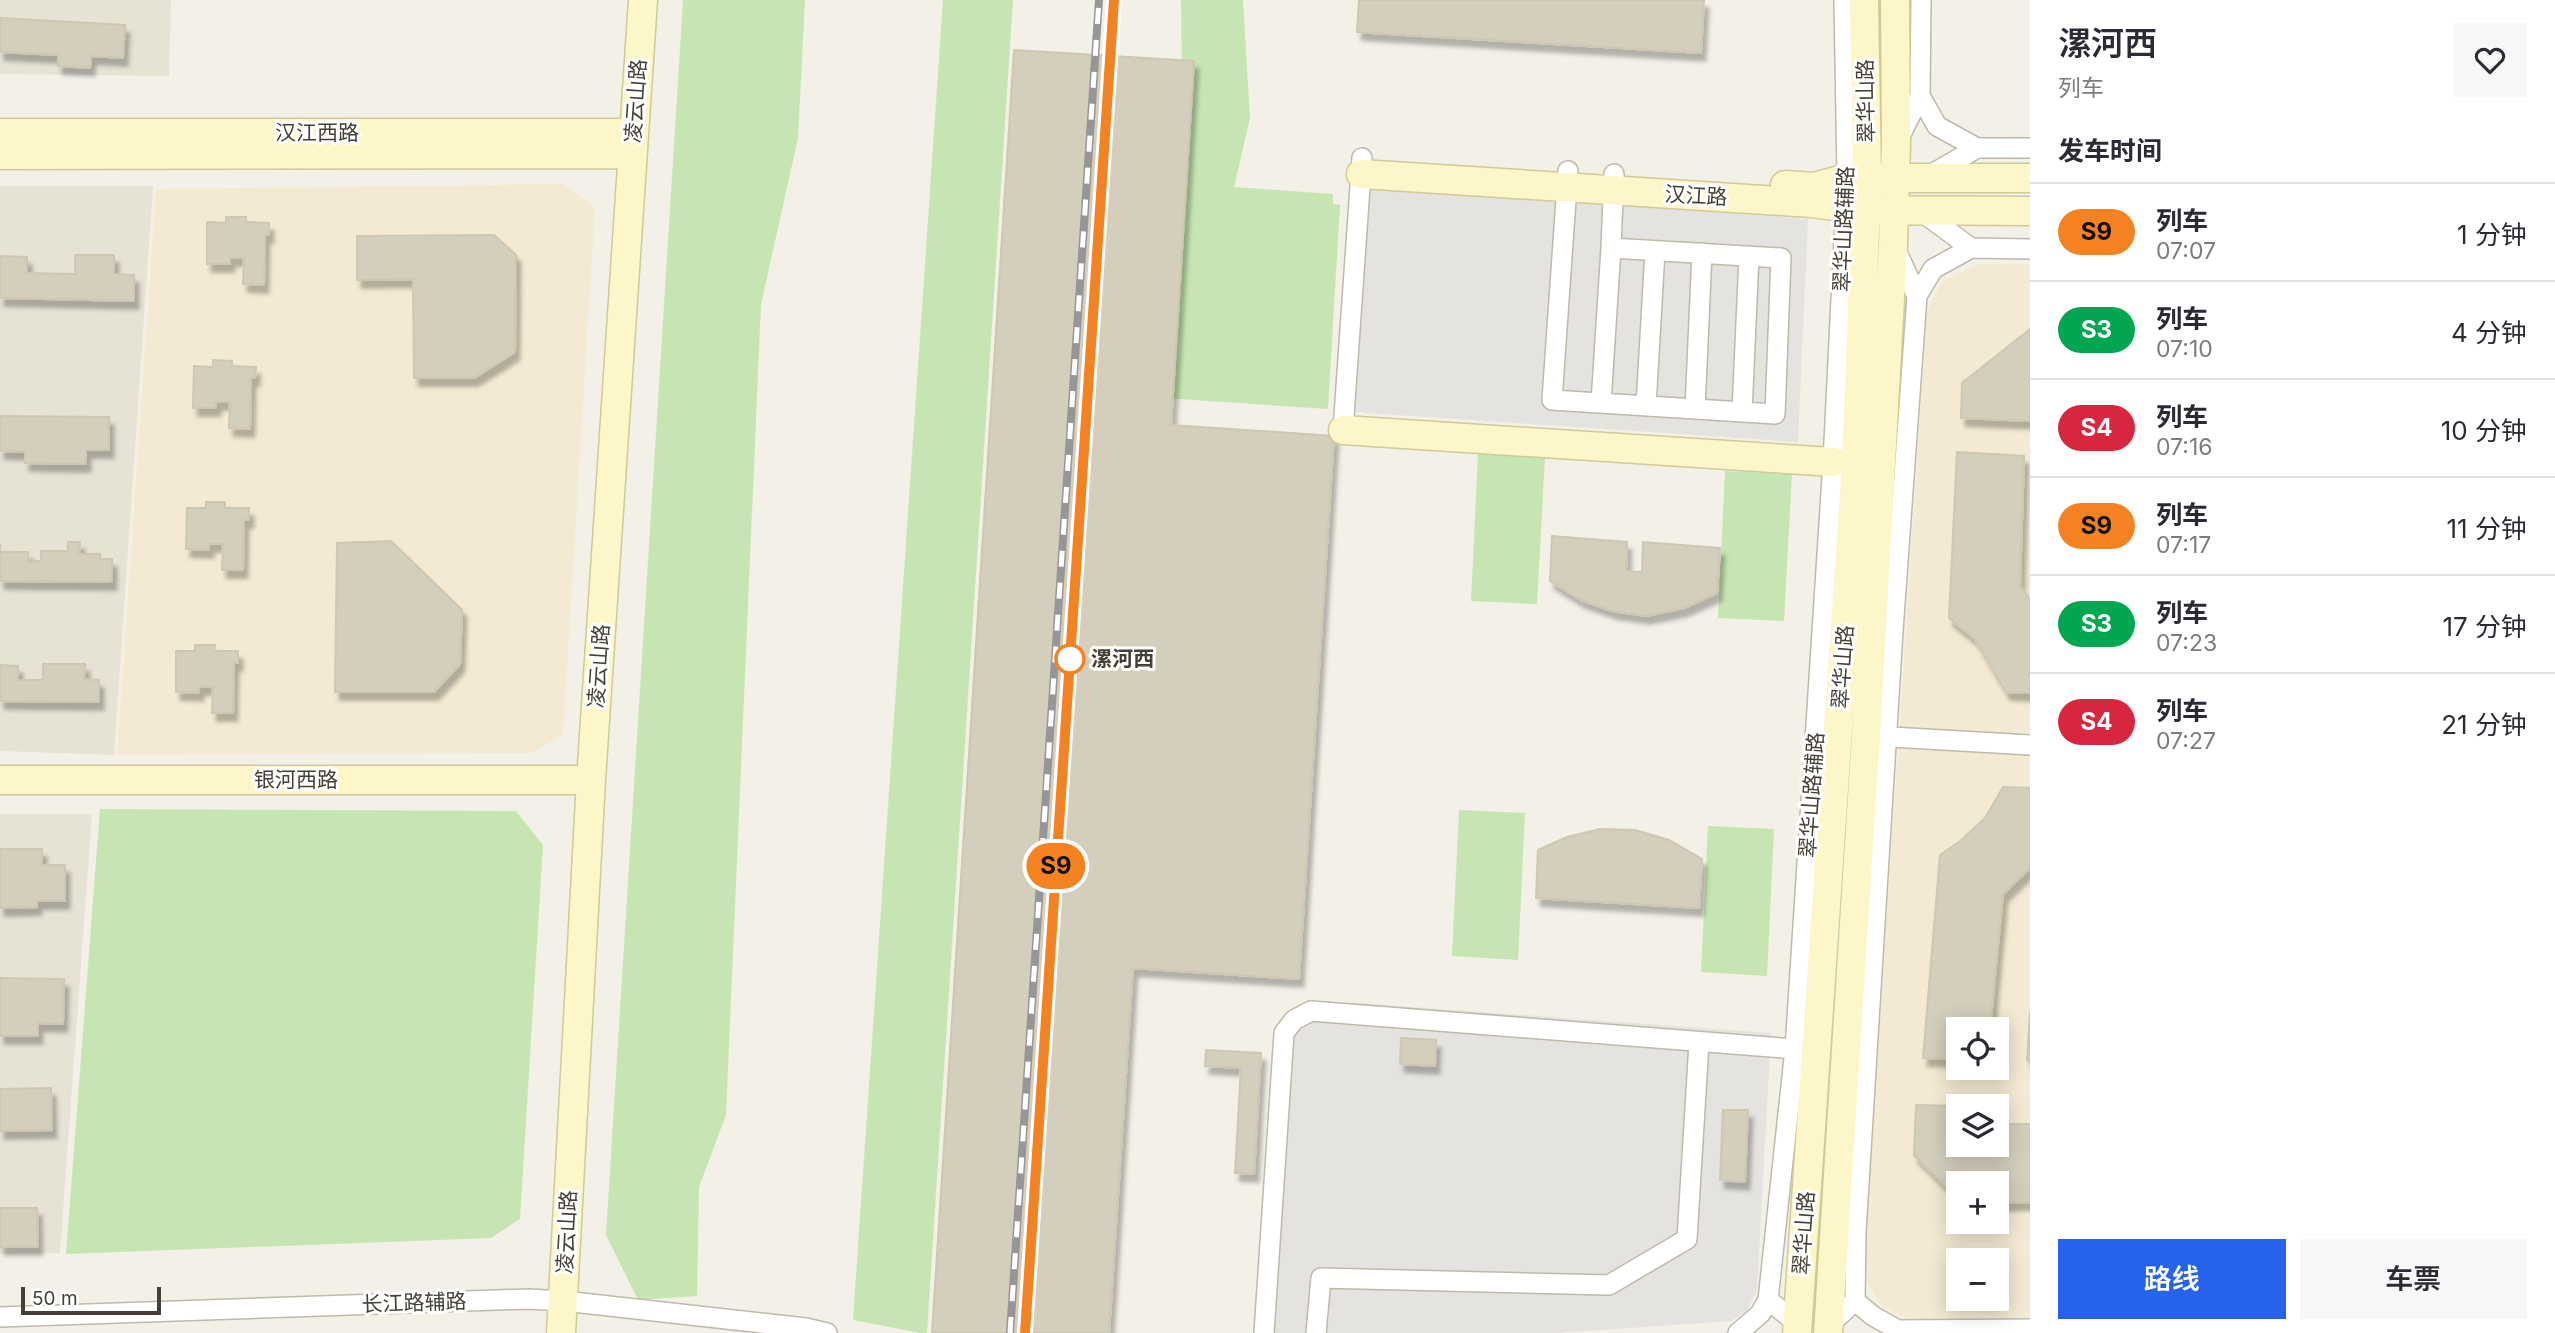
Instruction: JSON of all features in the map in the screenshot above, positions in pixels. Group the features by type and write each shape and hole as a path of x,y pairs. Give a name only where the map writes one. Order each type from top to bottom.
{"street":[{"name":"凌云山路","path":"561,1333 591,780 643,0"},
{"name":"翠华山路辅路","path":"1844,0 1857,178"},
{"name":"翠华山路","path":"1797,1328 1856,464 1855,210 1864,0"},
{"name":"翠华山路","path":"1828,1330 1876,736 1893,244 1908,211 1909,179 1896,144 1895,0"},
{"path":"1896,144 1920,96 1922,0"},
{"path":"1920,96 1937,126 1977,148"},
{"name":"汉江西路","path":"0,133 633,144"},
{"name":"汉江西路","path":"0,155 633,144"},
{"path":"1909,179 1977,148 2030,148"},
{"name":"汉江路","path":"1362,166 1614,183 1812,203 1855,210 2030,211"},
{"path":"1362,166 1343,430 1833,462"},
{"name":"汉江路","path":"1614,183 1814,187 1857,178 2030,178"},
{"path":"1567,180 1552,400 1775,414 1781,258 1611,248"},
{"path":"1601,403 1614,183"},
{"name":"翠华山路辅路","path":"1768,1300 1795,1049 1833,462 1855,210"},
{"path":"1908,211 1971,248 2030,249"},
{"path":"1893,244 1917,296"},
{"path":"1828,1330 1855,1301 1876,736 1917,296 1933,269 1971,248"},
{"path":"1646,406 1655,251"},
{"path":"1695,409 1702,253"},
{"path":"1742,412 1749,256"},
{"path":"1876,736 2030,744"},
{"name":"银河西路","path":"0,780 591,780"},
{"path":"1264,1333 1284,1033 1294,1020 1311,1011 1795,1049"},
{"path":"1316,1333 1321,1278 1609,1285 1687,1239 1699,1042"},
{"name":"长江路辅路","path":"0,1317 514,1300 564,1301 806,1328 827,1333"},
{"path":"1738,1333 1760,1314 1768,1300 1797,1328"},
{"path":"1855,1301 1897,1332 2030,1329"}],"shaded area":[{"path":"0,0 171,0 169,76 0,74"},
{"path":"564,184 595,208 563,735 532,753 117,755 156,189"},
{"path":"0,186 153,186 114,755 0,751"},
{"path":"1352,186 1808,219 1798,442 1336,411"},
{"path":"1980,264 2030,264 2030,1318 1908,1320 1879,1303 1863,1274 1927,311 1943,280"},
{"path":"0,814 92,814 60,1253 0,1254"},
{"path":"1303,1003 1357,1003 1771,1033 1757,1290 1747,1311 1731,1321 1557,1333 1256,1333 1275,1030 1286,1014"}],"green space":[{"path":"683,0 805,0 798,138 761,304 726,1115 699,1187 697,1296 638,1300 606,1235"},
{"path":"943,0 1013,0 927,1333 921,1333 853,1320"},
{"path":"1181,0 1243,0 1250,118 1234,187 1333,194 1333,204 1340,205 1328,409 1163,398 1183,141"},
{"path":"1478,454 1545,457 1537,604 1471,601"},
{"path":"1725,471 1792,474 1784,621 1718,618"},
{"path":"100,809 516,811 543,845 520,1219 491,1238 66,1254"},
{"path":"1459,810 1525,813 1518,960 1452,956"},
{"path":"1708,826 1774,829 1767,976 1701,972"}],"building":[{"path":"1359,0 1704,0 1701,53 1357,32"},
{"path":"0,18 125,25 123,58 91,56 90,68 58,66 58,55 0,52"},
{"name":"漯河西","path":"1014,50 1194,61 1171,425 1334,436 1299,979 1133,968 1109,1333 932,1333"},
{"path":"226,217 246,217 246,222 269,223 269,235 265,235 264,285 243,284 244,258 230,258 230,264 207,264 207,222 226,223"},
{"path":"494,235 516,255 515,352 474,378 414,378 413,279 357,280 357,236"},
{"path":"75,255 114,255 114,274 134,275 134,301 0,298 0,256 27,257 27,273 75,274"},
{"path":"2030,329 2030,421 1961,418 1962,383"},
{"path":"213,360 232,361 232,366 256,367 255,378 251,378 250,429 229,428 230,402 216,402 216,408 193,408 194,366 213,367"},
{"path":"0,416 109,417 109,450 86,450 86,464 25,463 25,452 0,451"},
{"path":"1957,452 2024,456 2020,586 2030,600 2030,693 2006,692 1975,639 1949,618"},
{"path":"206,502 225,502 225,508 249,508 249,520 244,520 243,570 222,570 223,544 209,544 209,550 186,549 187,508 206,508"},
{"path":"1552,536 1627,542 1626,571 1642,572 1643,542 1720,548 1717,593 1684,608 1646,616 1612,611 1581,600 1550,581"},
{"path":"391,541 462,610 460,664 434,692 335,692 337,543"},
{"path":"68,542 80,542 79,554 100,554 100,559 112,559 112,582 0,581 0,552 28,552 28,561 41,561 41,551 68,551"},
{"path":"195,645 215,645 214,651 238,651 238,663 234,663 233,713 212,713 213,687 199,687 199,693 176,692 176,651 195,651"},
{"path":"43,664 85,664 84,679 99,680 99,702 0,701 0,665 18,666 18,680 43,680"},
{"path":"2003,787 2030,788 2030,868 2003,894 1991,1017 1946,1017 1946,1059 1923,1058 1940,855 1985,818"},
{"path":"1600,829 1635,830 1669,840 1702,859 1699,908 1536,898 1538,850 1567,837"},
{"path":"0,849 42,849 42,865 65,865 65,901 37,901 37,907 0,908"},
{"path":"0,978 64,979 63,1024 38,1023 38,1036 0,1036"},
{"path":"2030,1012 2030,1063 2027,1060"},
{"path":"1401,1038 1436,1040 1435,1066 1400,1064"},
{"path":"1206,1050 1261,1053 1254,1174 1235,1173 1241,1068 1205,1066"},
{"path":"51,1088 52,1130 0,1131 0,1089"},
{"path":"1916,1105 1946,1106 1946,1157 2009,1157 2009,1124 2030,1124 2030,1202 2009,1203 2009,1171 1946,1171 1946,1186 1914,1155"},
{"path":"1723,1110 1748,1110 1745,1182 1720,1180"},
{"path":"0,1208 37,1208 38,1247 0,1247"}],"railway":[{"path":"1010,1333 1099,0"},
{"path":"1025,1333 1114,0"}],"train":[{"name":"S9","path":"1025,1333 1114,0"}],"place":[{"name":"漯河西","path":"1070,659"}]}
